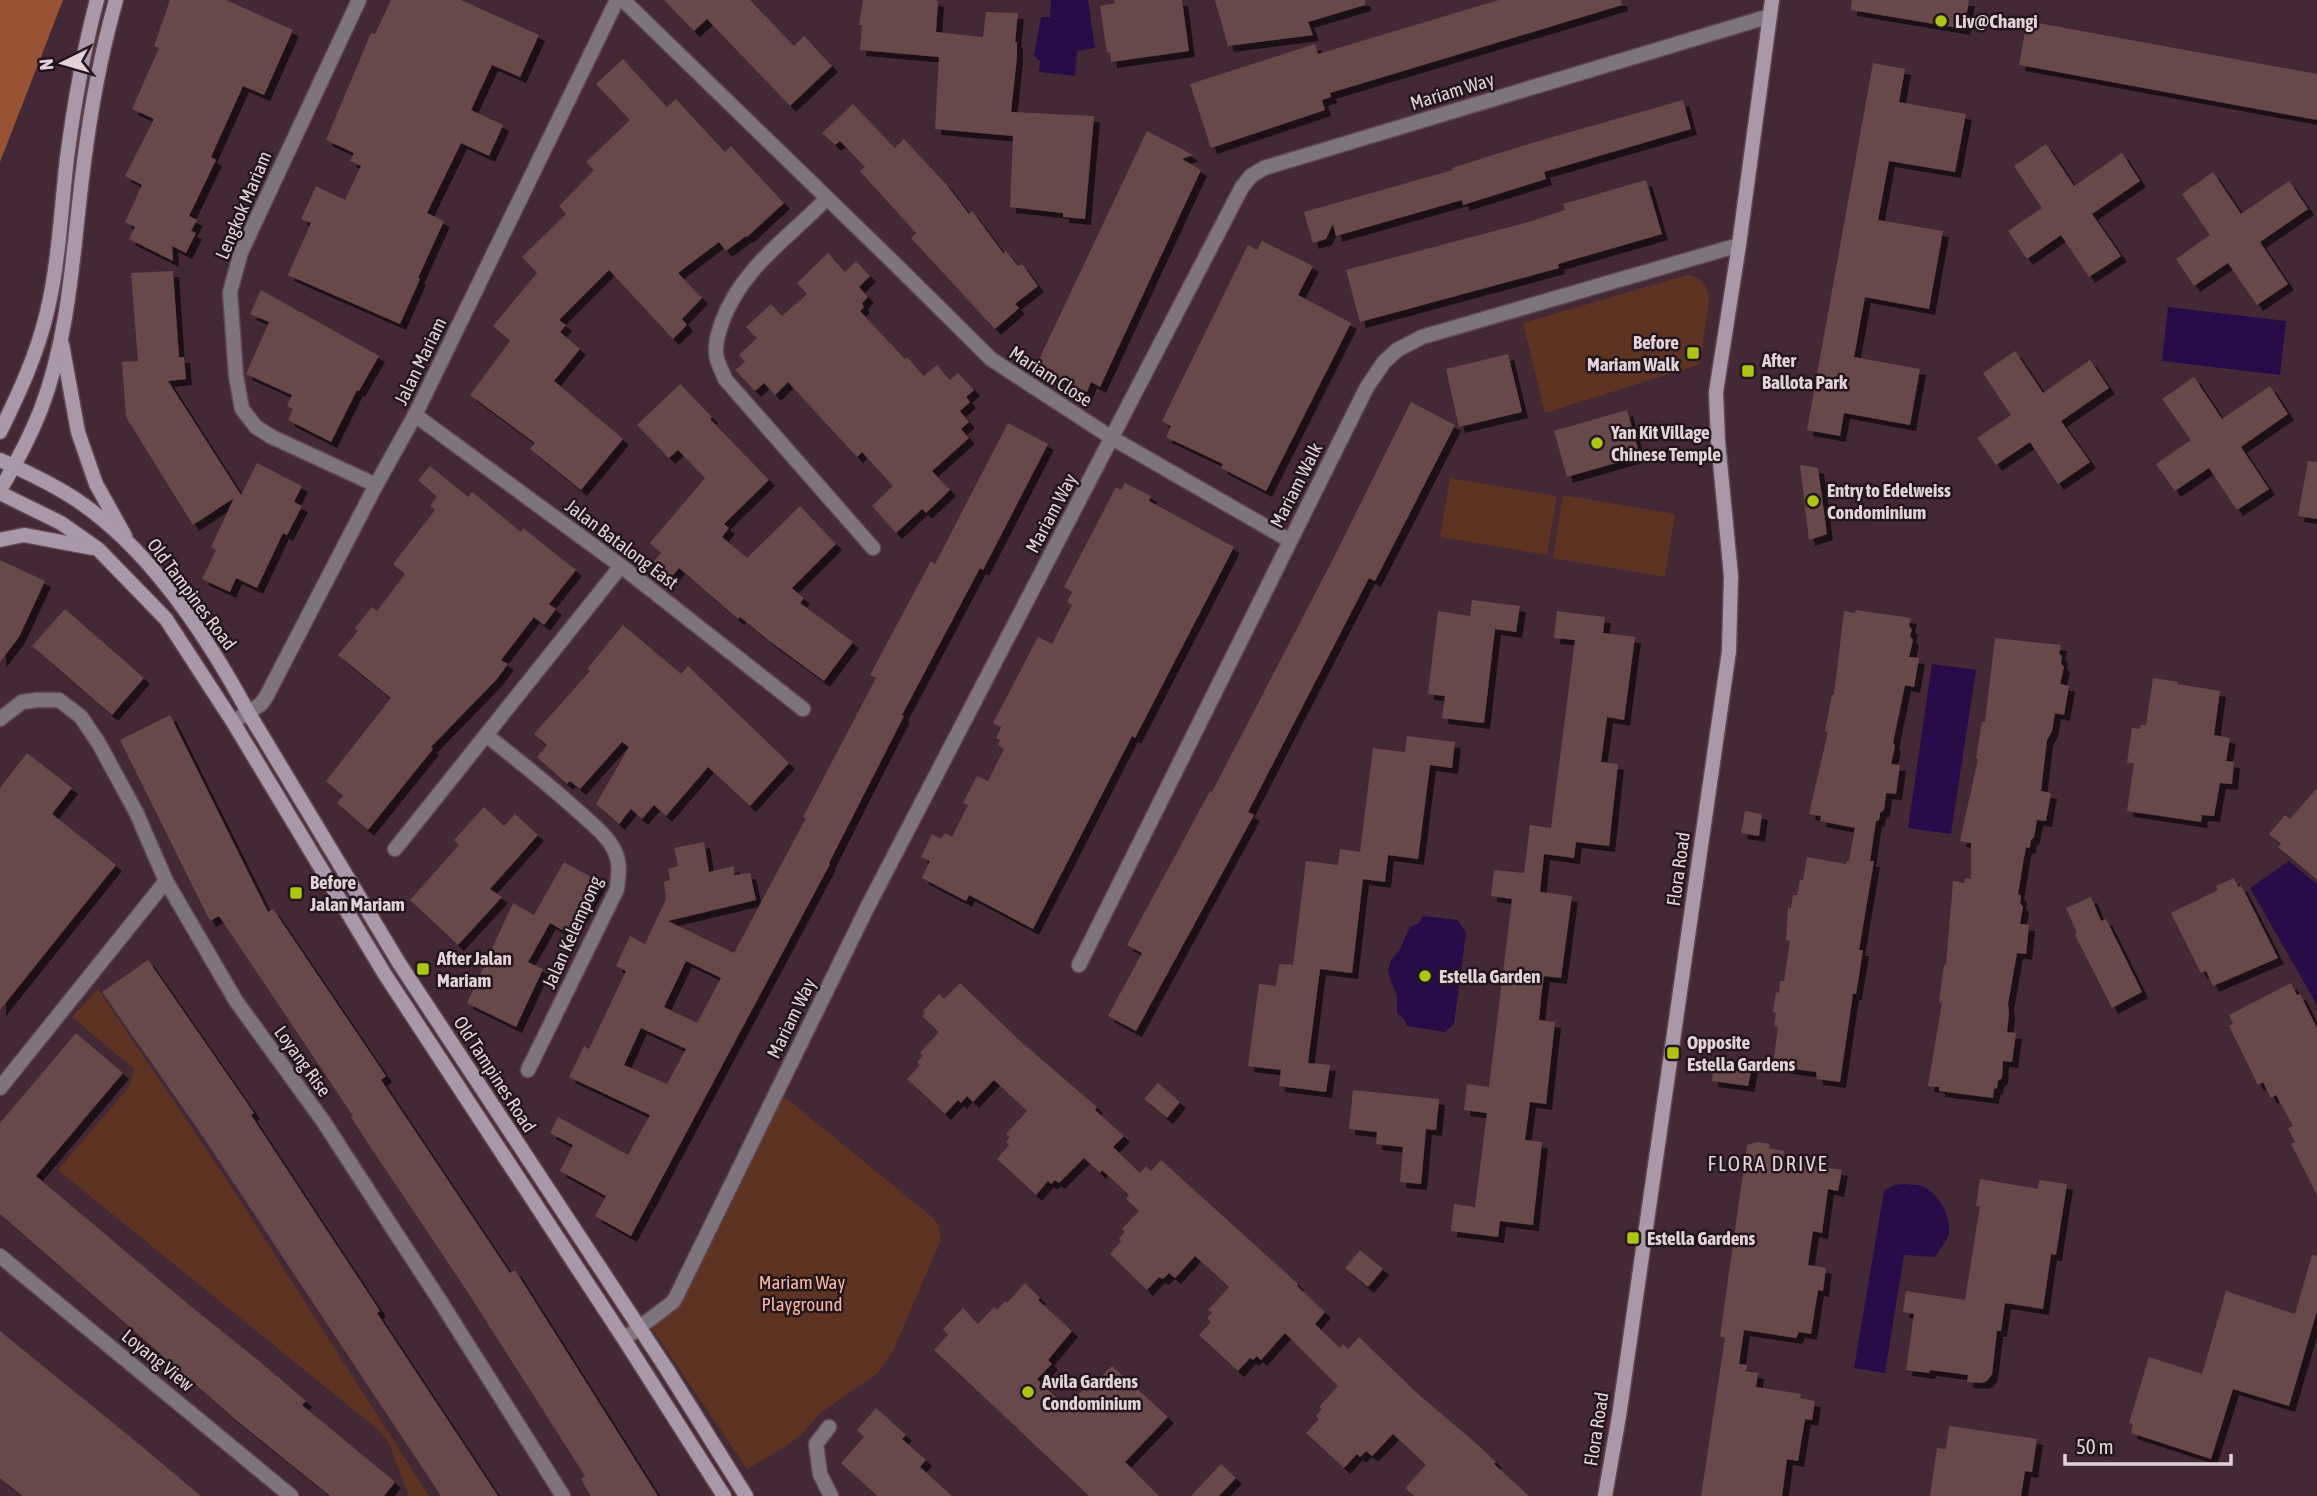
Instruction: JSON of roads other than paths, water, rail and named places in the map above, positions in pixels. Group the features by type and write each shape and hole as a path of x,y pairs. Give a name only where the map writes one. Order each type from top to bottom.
{"street":[{"path":"0,432 36,352 47,311 83,56 97,0"},
{"name":"Old Tampines Road","path":"116,0 100,62 61,339 41,409 0,492 61,523 97,549 166,619 233,722 384,973 624,1339 723,1496"},
{"name":"Lengkok Mariam","path":"359,0 241,252 230,292 236,376 242,409 256,427 376,485"},
{"name":"Jalan Mariam","path":"233,722 261,704 266,697 415,415 617,0"},
{"name":"Mariam Close","path":"623,0 991,359 1112,438 1289,540"},
{"path":"1739,245 1772,0"},
{"name":"Mariam Way","path":"624,1339 676,1297 868,906 1242,187 1251,176 1264,168 1770,16"},
{"path":"827,198 742,281 727,308 716,340 717,358 725,379 873,548"},
{"name":"Mariam Walk","path":"1079,965 1289,540 1367,387 1384,362 1397,350 1422,337 1739,245"},
{"name":"Flora Road","path":"1605,1496 1619,1416 1729,652 1731,576 1716,392 1739,245"},
{"path":"61,339 78,432 96,484 128,542"},
{"name":"Jalan Batalong East","path":"415,415 621,566 803,709"},
{"name":"Old Tampines Road","path":"0,460 80,503 128,542 176,599 226,672 399,963 746,1496"},
{"path":"0,540 24,535 97,549"},
{"path":"396,849 621,566"},
{"name":"Loyang Rise","path":"0,719 22,702 37,699 59,700 82,717 136,812 166,881 236,1001 323,1121 563,1496"},
{"name":"Jalan Kelempong","path":"486,735 544,780 593,825 615,851 619,866 617,889 528,1070"},
{"path":"0,1088 166,881"},
{"name":"Loyang View","path":"0,1256 291,1496"},
{"path":"829,1427 816,1444 820,1474 831,1496"}],"place":[{"name":"Liv@Changi","path":"1941,21"},
{"name":"Before Mariam Walk","path":"1693,353"},
{"name":"After Ballota Park","path":"1748,371"},
{"name":"Yan Kit Village Chinese Temple","path":"1597,443"},
{"name":"Entry to Edelweiss Condominium","path":"1813,501"},
{"name":"Before Jalan Mariam","path":"296,893"},
{"name":"After Jalan Mariam","path":"423,969"},
{"name":"Estella Garden","path":"1425,976"},
{"name":"Opposite Estella Gardens","path":"1673,1053"},
{"name":"Estella Gardens","path":"1633,1238"},
{"name":"Avila Gardens Condominium","path":"1028,1392"}],"district":[{"name":"FLORA DRIVE","path":"1768,1164"}],"park label":[{"name":"Mariam Way Playground","path":"802,1293"}]}
